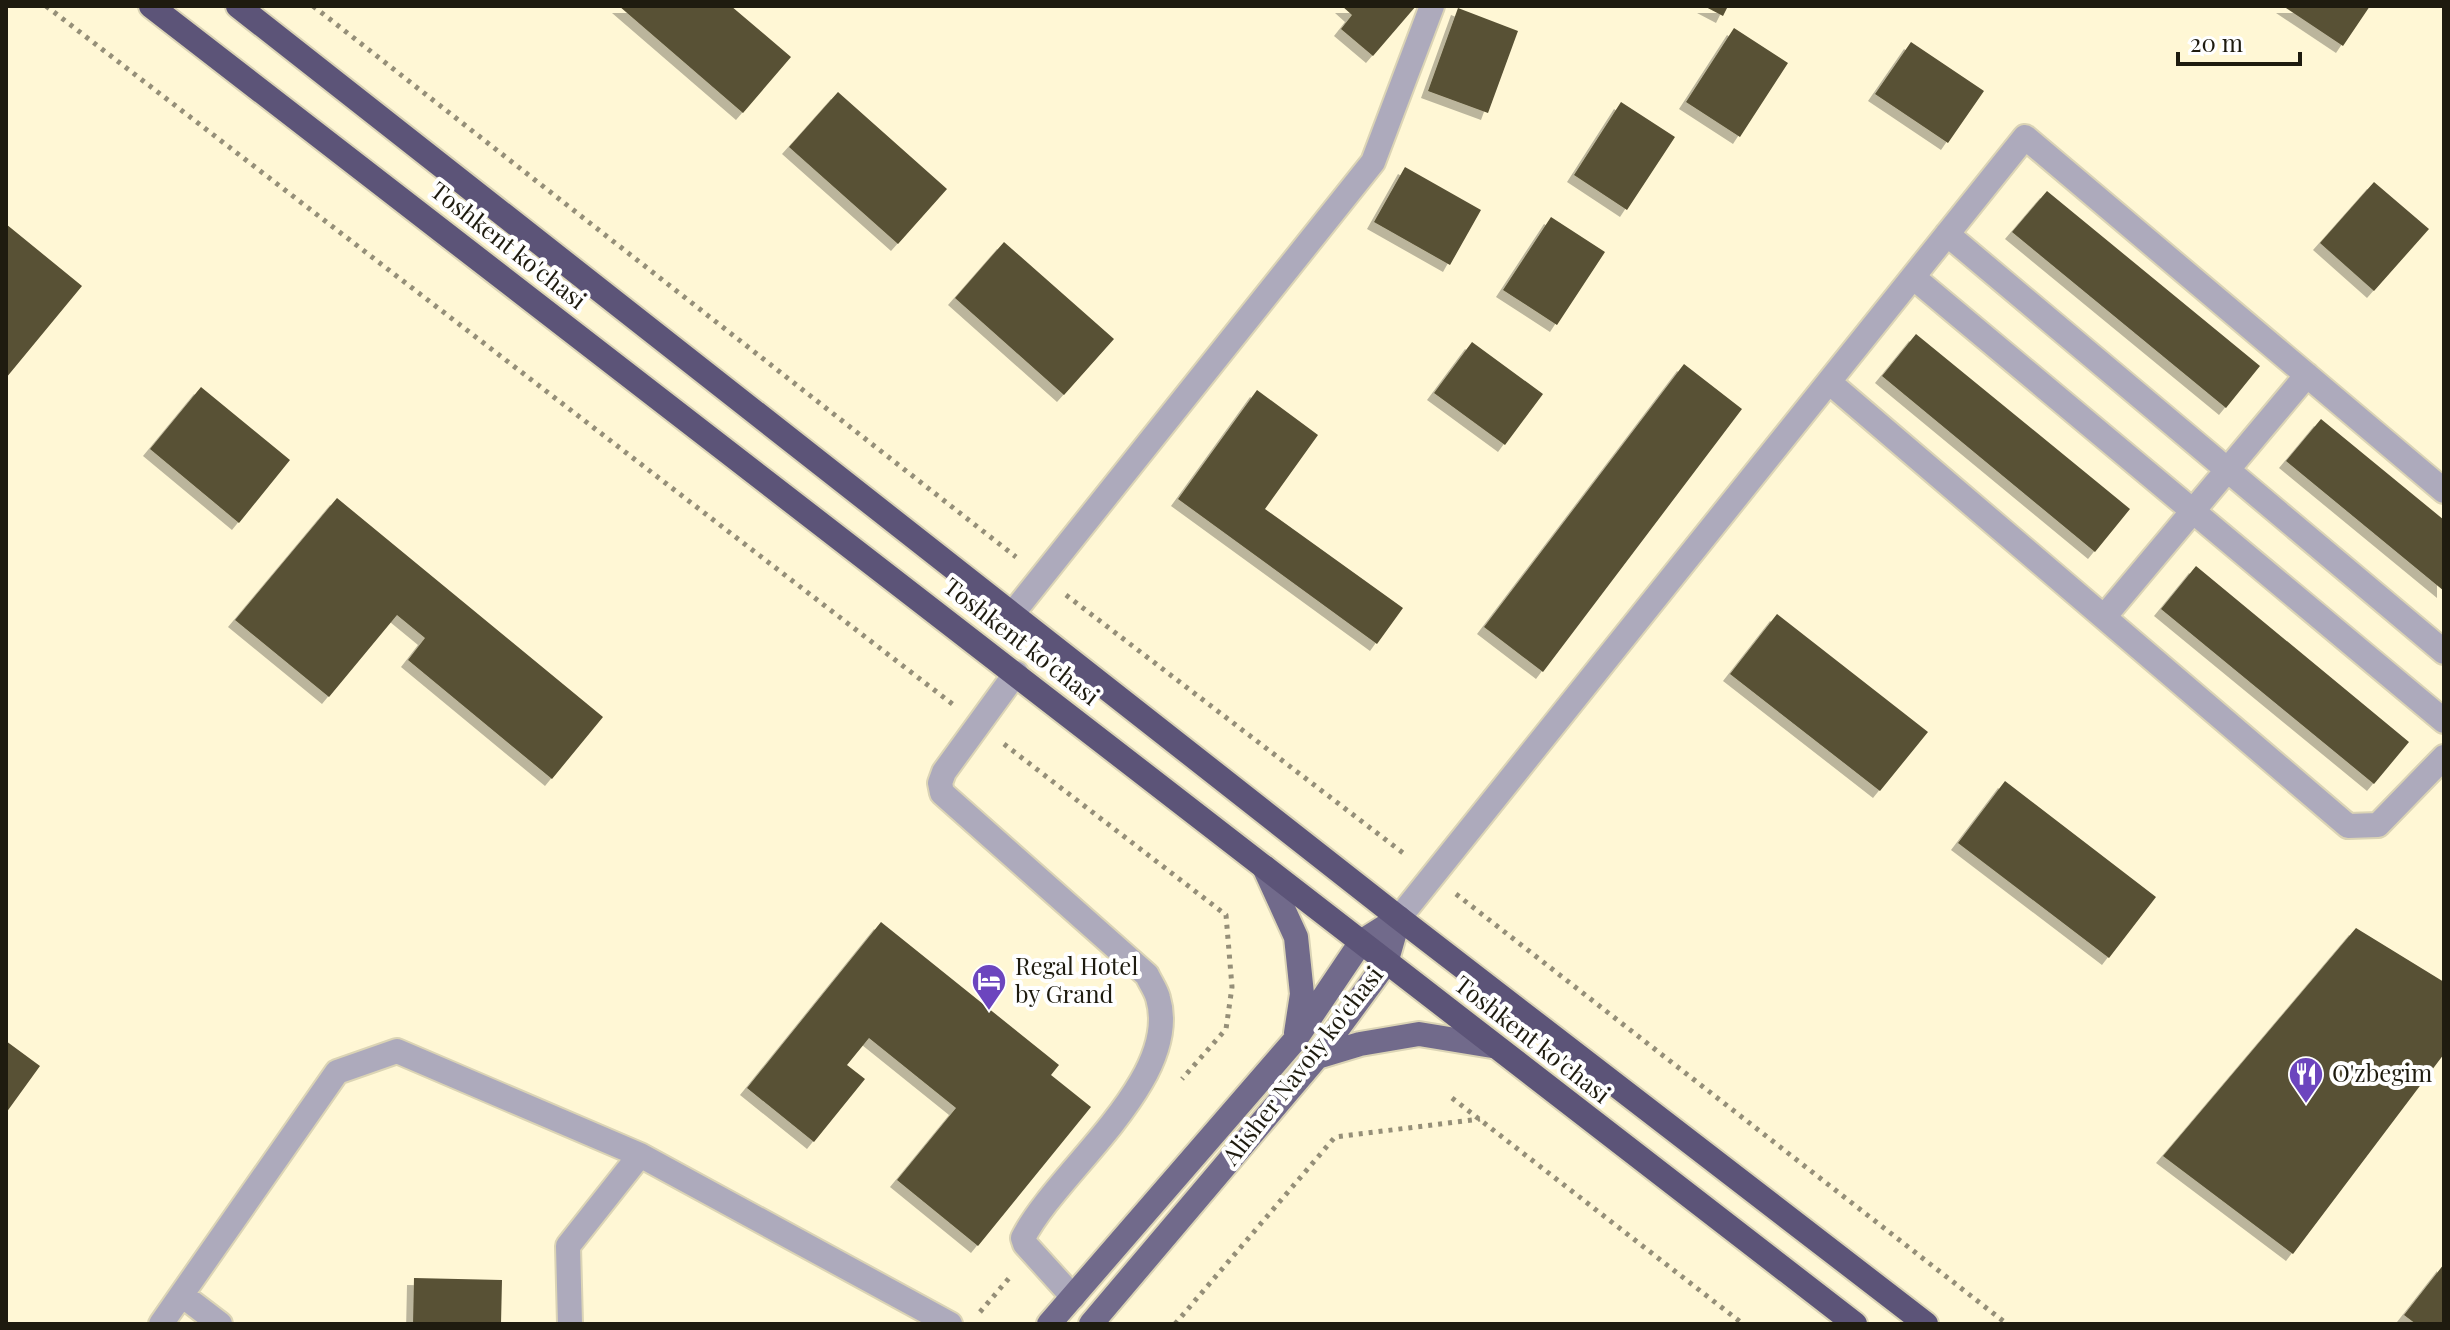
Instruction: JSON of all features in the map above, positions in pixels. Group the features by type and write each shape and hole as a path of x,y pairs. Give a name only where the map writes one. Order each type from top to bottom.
{"highway":[{"name":"Toshkent ko'chasi","path":"151,6 1855,1324"},
{"name":"Toshkent ko'chasi","path":"238,6 1399,918 1926,1324"}],"main road":[{"path":"1264,867 1296,937 1302,994 1295,1040"},
{"name":"Alisher Navoiy ko'chasi","path":"1049,1324 1295,1040 1361,942 1399,918"},
{"name":"Alisher Navoiy ko'chasi","path":"1091,1324 1317,1057 1386,963 1399,918"},
{"path":"1317,1057 1360,1044 1419,1034 1492,1046"}],"street":[{"path":"1013,613 1373,162 1432,6"},
{"path":"1399,918 2025,137 2444,491"},
{"path":"1947,234 2444,652"},
{"path":"1913,277 2444,721"},
{"path":"2104,617 2307,375"},
{"path":"1829,382 2348,826 2378,825 2442,768"},
{"path":"1016,673 944,772 940,783 942,793 1147,975 1158,998 1160,1026 1155,1054 1140,1086 1023,1238 1073,1297"},
{"path":"161,1324 337,1072 397,1051 640,1155 950,1324"},
{"path":"570,1324 568,1246 640,1155"},
{"path":"182,1295 220,1324"}],"path":[{"path":"46,6 1226,915 1232,987 1226,1029 1175,1088"},
{"path":"313,6 1042,577 1434,876 2007,1324"},
{"path":"1452,1098 1743,1324"},
{"path":"1175,1324 1335,1137 1480,1119"},
{"path":"980,1312 1032,1252"}],"building":[{"path":"619,6 731,6 791,57 743,113"},
{"path":"1342,6 1416,6 1373,56 1341,29 1352,15"},
{"path":"1704,6 1728,6 1723,16"},
{"path":"2283,6 2370,6 2343,46"},
{"path":"1458,8 1518,31 1488,113 1428,91"},
{"path":"1734,28 1788,63 1740,137 1686,102"},
{"path":"1911,42 1984,91 1948,143 1875,94"},
{"path":"838,92 947,189 898,244 789,147"},
{"path":"1621,102 1675,137 1627,210 1574,175"},
{"path":"1405,167 1481,210 1450,265 1374,222"},
{"path":"2374,182 2429,229 2374,291 2320,243"},
{"path":"2047,191 2260,366 2226,408 2012,232"},
{"path":"1551,217 1605,252 1557,325 1503,290"},
{"path":"6,224 82,286 6,378"},
{"path":"1004,242 1114,339 1064,395 955,298"},
{"path":"1916,334 2130,509 2095,552 1882,376"},
{"path":"1472,342 1543,394 1505,445 1434,393"},
{"path":"1684,364 1742,409 1543,672 1484,627"},
{"path":"201,387 290,460 239,523 150,449"},
{"path":"1257,390 1318,435 1265,509 1403,608 1377,644 1178,499"},
{"path":"2321,419 2444,520 2444,591 2286,461"},
{"path":"337,498 603,717 552,779 408,660 425,638 397,615 329,697 235,620"},
{"path":"2196,566 2409,742 2374,784 2161,609"},
{"path":"1777,614 1928,732 1880,791 1730,674"},
{"path":"2005,781 2156,897 2109,958 1958,843"},
{"path":"881,922 1059,1065 1051,1075 1091,1107 978,1246 897,1180 956,1108 869,1038 847,1065 865,1079 814,1142 747,1088"},
{"name":"O'zbegim","path":"2356,928 2444,982 2444,1054 2293,1254 2163,1156"},
{"path":"6,1041 40,1066 6,1113"},
{"path":"2444,1264 2444,1324 2416,1324 2404,1315"},
{"path":"414,1278 502,1280 501,1324 413,1324"}],"place":[{"name":"Regal Hotel by Grand","path":"989,1012"},
{"name":"O'zbegim","path":"2306,1105"}]}
